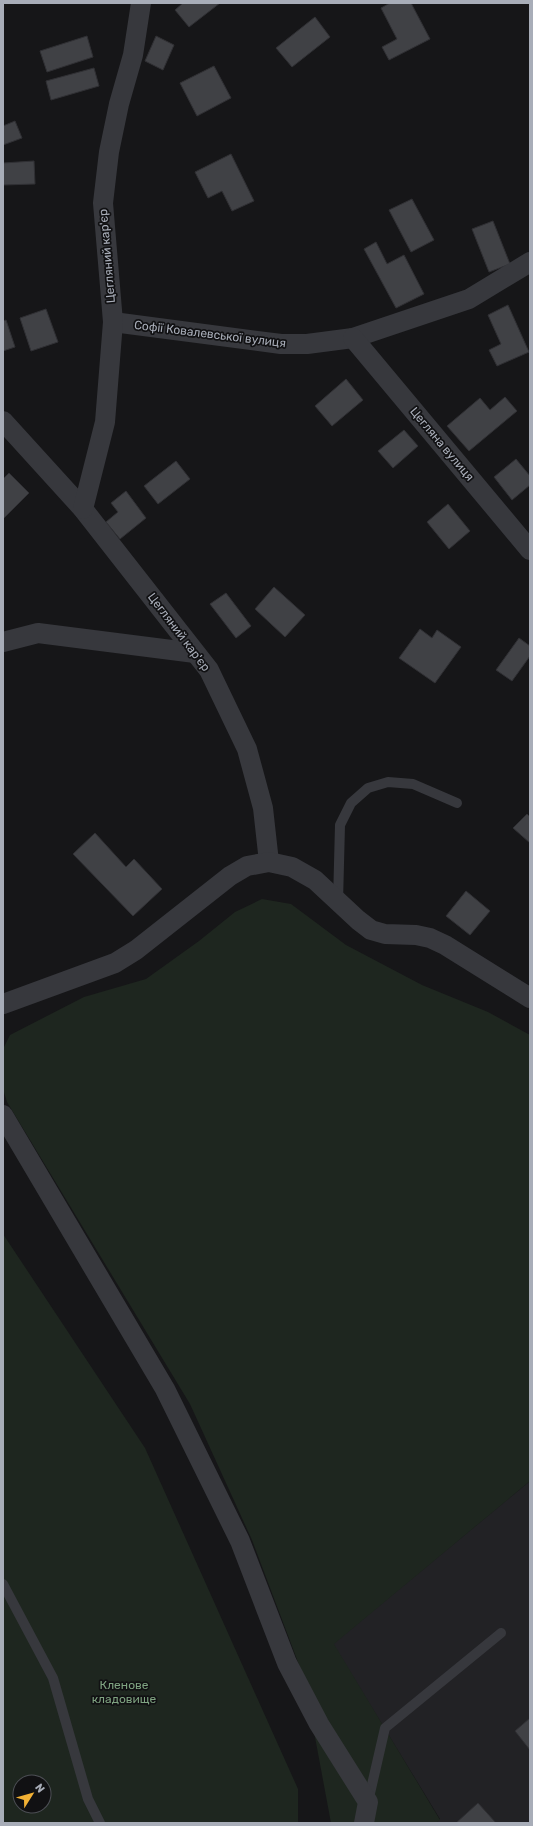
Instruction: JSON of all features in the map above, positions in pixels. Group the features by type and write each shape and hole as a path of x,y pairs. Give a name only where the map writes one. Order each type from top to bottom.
{"street":[{"name":"Цегляний кар'єр","path":"83,509 105,422 113,322 103,203 108,152 119,104 133,55 141,3"},
{"name":"Софії Ковалевської вулиця","path":"113,322 280,344 307,344 353,338 469,299 530,262"},
{"name":"Цегляна вулиця","path":"353,338 530,550"},
{"name":"Цегляний кар'єр","path":"3,421 83,509 209,670 247,749 263,808 269,862"},
{"path":"3,642 38,634 195,653"},
{"path":"3,1004 115,963 136,950 230,876 247,866 269,862 292,867 309,877 371,930 385,934 416,935 430,938 446,945 530,998"},
{"path":"3,1115 165,1389 240,1541 287,1663 319,1724 368,1802 364,1823"}],"lane":[{"path":"338,902 340,825 351,803 368,788 388,782 413,784 457,803"},
{"path":"3,1584 53,1678 88,1800 100,1823"},
{"path":"368,1802 385,1728 501,1632"}],"shaded area":[{"path":"530,1481 530,1823 436,1823 440,1819 333,1644"}],"green space":[{"path":"262,899 291,904 346,945 422,985 488,1012 530,1035 530,1481 334,1644 440,1820 436,1823 331,1823 304,1678 252,1540 190,1404 7,1102 3,1089 3,1049 10,1035 84,997 146,979 199,941 235,912"},
{"name":"Кленове кладовище","path":"3,1234 145,1448 298,1789 298,1823 3,1823"}],"building":[{"path":"183,3 220,3 189,27 175,10"},
{"path":"390,3 411,3 430,39 389,60 382,47 397,39 381,8"},
{"path":"315,17 330,37 292,67 276,48"},
{"path":"87,36 93,57 47,72 40,51"},
{"path":"156,36 174,45 163,70 145,61"},
{"path":"214,66 231,98 197,116 180,83"},
{"path":"94,68 99,86 51,100 46,81"},
{"path":"15,121 22,138 3,145 3,126"},
{"path":"231,154 254,201 232,211 222,191 208,198 195,172"},
{"path":"34,161 35,184 3,185 3,163"},
{"path":"412,199 434,240 411,252 389,210"},
{"path":"493,221 510,264 489,272 472,229"},
{"path":"376,242 387,264 404,255 424,294 396,308 364,249"},
{"path":"508,305 529,352 497,366 489,350 501,344 488,315"},
{"path":"46,309 58,342 31,351 20,318"},
{"path":"6,320 15,347 3,351 3,321"},
{"path":"346,379 363,400 332,426 315,406"},
{"path":"505,397 517,411 469,451 447,426 480,398 490,410"},
{"path":"404,430 418,446 393,468 378,451"},
{"path":"516,459 530,476 530,485 512,500 494,477"},
{"path":"176,461 190,479 158,504 144,486"},
{"path":"9,473 29,493 3,519 3,479"},
{"path":"126,491 146,518 120,539 106,522 118,512 111,503"},
{"path":"448,504 470,531 449,549 427,522"},
{"path":"274,587 305,615 285,637 255,609"},
{"path":"226,593 251,626 236,638 210,604"},
{"path":"420,629 432,638 437,630 461,647 435,683 399,658"},
{"path":"519,638 530,646 530,656 512,681 496,670"},
{"path":"527,814 530,817 530,843 513,828"},
{"path":"95,833 126,867 134,859 162,889 133,916 73,854"},
{"path":"466,891 490,911 470,935 446,916"},
{"path":"530,1718 530,1750 515,1731"},
{"path":"478,1803 496,1823 456,1823"}]}
